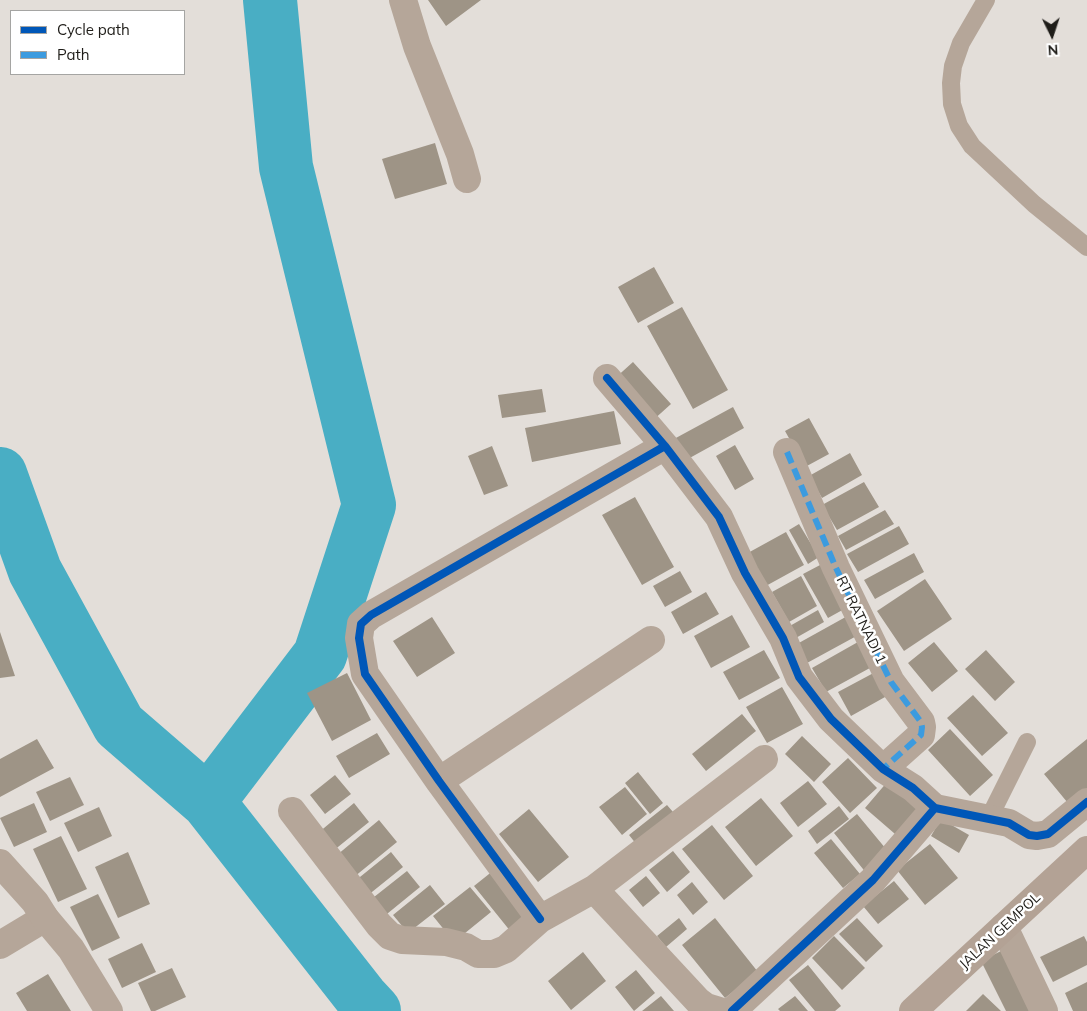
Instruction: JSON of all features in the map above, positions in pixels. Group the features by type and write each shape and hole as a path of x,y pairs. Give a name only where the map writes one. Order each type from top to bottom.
{"main road":[{"name":"JALAN GEMPOL","path":"913,1011 1087,850"}],"street":[{"path":"403,0 417,46 460,154 467,179"},
{"path":"607,378 665,446 719,517 745,573 783,638 799,677 831,719 883,769 913,788 935,808 1009,823 1028,835 1048,834 1087,802"},
{"path":"540,919 439,781 365,674 359,638 361,624 370,615 665,446"},
{"name":"RT RATNADI 1","path":"787,452 836,568 891,682 922,726 921,735 883,769"},
{"path":"439,781 651,640"},
{"path":"292,811 379,925 390,936 402,940 446,942 466,947 478,954 494,954 506,949 540,919 594,889 764,759"},
{"path":"732,1011 873,880 935,808"},
{"path":"0,863 71,949 109,1011"},
{"path":"594,889 698,1001 706,1007 719,1011"},
{"path":"0,944 45,918"},
{"path":"1004,927 1044,1011"}],"lane":[{"path":"986,0 961,43 953,66 951,83 952,104 959,126 972,146 1034,204 1087,247"},
{"path":"988,820 1026,742"}],"building":[{"path":"428,0 481,0 446,26"},
{"path":"435,143 447,184 395,199 382,159"},
{"path":"654,267 674,303 638,323 618,287"},
{"path":"682,307 728,390 693,409 647,326"},
{"path":"633,362 671,404 651,422 613,380"},
{"path":"542,389 546,412 502,418 498,395"},
{"path":"733,407 744,428 686,460 674,439"},
{"path":"614,411 621,444 532,462 525,428"},
{"path":"809,418 829,454 805,467 785,431"},
{"path":"735,445 754,479 735,490 716,456"},
{"path":"492,446 508,486 484,495 468,456"},
{"path":"850,453 862,475 822,498 809,476"},
{"path":"864,482 879,507 837,530 822,505"},
{"path":"635,497 674,567 642,585 602,515"},
{"path":"885,510 894,524 846,550 838,536"},
{"path":"799,524 819,557 808,564 789,530"},
{"path":"899,526 909,544 858,572 847,554"},
{"path":"786,532 804,565 764,587 746,554"},
{"path":"914,553 924,572 875,599 864,580"},
{"path":"822,564 846,608 828,618 803,574"},
{"path":"680,571 692,592 665,607 653,586"},
{"path":"801,576 817,606 789,622 772,592"},
{"path":"925,579 952,619 904,651 877,611"},
{"path":"706,592 719,614 683,634 671,612"},
{"path":"818,610 824,622 794,639 788,627"},
{"path":"851,614 862,633 807,663 797,644"},
{"path":"732,615 750,647 711,668 694,636"},
{"path":"432,617 455,653 417,677 393,641"},
{"path":"0,632 15,676 0,678"},
{"path":"865,638 879,663 826,692 812,668"},
{"path":"934,642 958,671 932,692 908,663"},
{"path":"764,650 780,678 739,700 723,672"},
{"path":"986,650 1015,682 995,701 965,669"},
{"path":"881,669 894,692 851,716 838,692"},
{"path":"347,673 371,720 332,741 307,693"},
{"path":"782,687 803,724 767,743 746,707"},
{"path":"973,695 1008,733 982,756 947,718"},
{"path":"742,714 756,731 706,771 692,754"},
{"path":"950,729 993,775 970,796 928,750"},
{"path":"377,733 390,754 349,778 336,756"},
{"path":"802,736 831,764 814,782 785,754"},
{"path":"37,739 54,768 0,797 0,759"},
{"path":"1087,739 1087,796 1072,808 1044,774"},
{"path":"848,758 877,788 850,813 822,782"},
{"path":"638,772 663,803 650,814 625,783"},
{"path":"335,775 351,794 325,814 310,795"},
{"path":"70,777 84,805 50,821 36,792"},
{"path":"808,781 827,804 798,827 780,803"},
{"path":"888,781 925,813 902,840 865,808"},
{"path":"625,787 647,814 622,835 599,807"},
{"path":"761,798 793,836 756,866 725,827"},
{"path":"34,803 47,832 14,847 0,818"},
{"path":"354,803 369,822 333,851 318,833"},
{"path":"667,805 679,819 641,850 629,835"},
{"path":"839,806 849,819 817,844 808,831"},
{"path":"99,807 112,836 78,852 64,823"},
{"path":"529,809 569,857 538,882 499,834"},
{"path":"857,814 891,855 867,874 834,833"},
{"path":"941,819 969,835 959,853 931,836"},
{"path":"379,820 397,842 354,877 337,855"},
{"path":"712,825 753,876 724,900 682,849"},
{"path":"61,836 87,889 58,902 33,849"},
{"path":"831,839 860,874 843,888 814,853"},
{"path":"930,844 958,878 925,905 897,870"},
{"path":"673,851 690,872 667,892 649,870"},
{"path":"128,852 150,904 118,918 95,867"},
{"path":"391,852 403,867 367,896 355,881"},
{"path":"494,870 531,916 511,932 474,886"},
{"path":"407,871 420,887 382,918 369,901"},
{"path":"646,876 660,893 643,907 629,890"},
{"path":"894,881 909,899 878,924 863,906"},
{"path":"692,882 708,902 693,915 677,895"},
{"path":"430,885 445,904 408,933 393,915"},
{"path":"470,887 491,912 454,942 433,916"},
{"path":"98,894 120,938 92,951 70,907"},
{"path":"679,918 687,929 666,947 657,936"},
{"path":"715,918 758,972 725,998 682,945"},
{"path":"857,918 883,946 866,962 839,934"},
{"path":"834,936 865,968 842,990 812,958"},
{"path":"1084,936 1087,942 1087,965 1053,982 1040,957"},
{"path":"142,943 156,972 122,988 108,959"},
{"path":"1005,949 1035,1011 1006,1011 981,961"},
{"path":"583,952 606,981 571,1010 548,981"},
{"path":"808,965 841,1006 835,1011 815,1011 789,980"},
{"path":"172,968 186,997 151,1011 138,983"},
{"path":"636,970 655,993 634,1011 615,987"},
{"path":"48,974 71,1011 27,1011 16,993"},
{"path":"1087,982 1087,1011 1073,1011 1065,993"},
{"path":"983,994 1001,1011 966,1011"},
{"path":"661,996 674,1011 642,1011"},
{"path":"795,996 808,1011 780,1011 778,1009"}],"waterway":[{"path":"270,0 286,167 369,505 320,655 208,802 374,1011"},
{"path":"0,474 35,571 119,725 208,802"}],"marked path":[{"path":"787,452 836,568 891,682 921,722 921,735 883,769"}],"cycle path":[{"path":"607,378 665,446 719,517 745,573 783,638 799,677 831,719 883,769 913,788 935,808 1009,823 1029,835 1048,834 1087,802"},
{"path":"540,919 439,781 365,674 359,638 361,624 371,615 665,446"},
{"path":"732,1011 873,880 935,808"}]}
